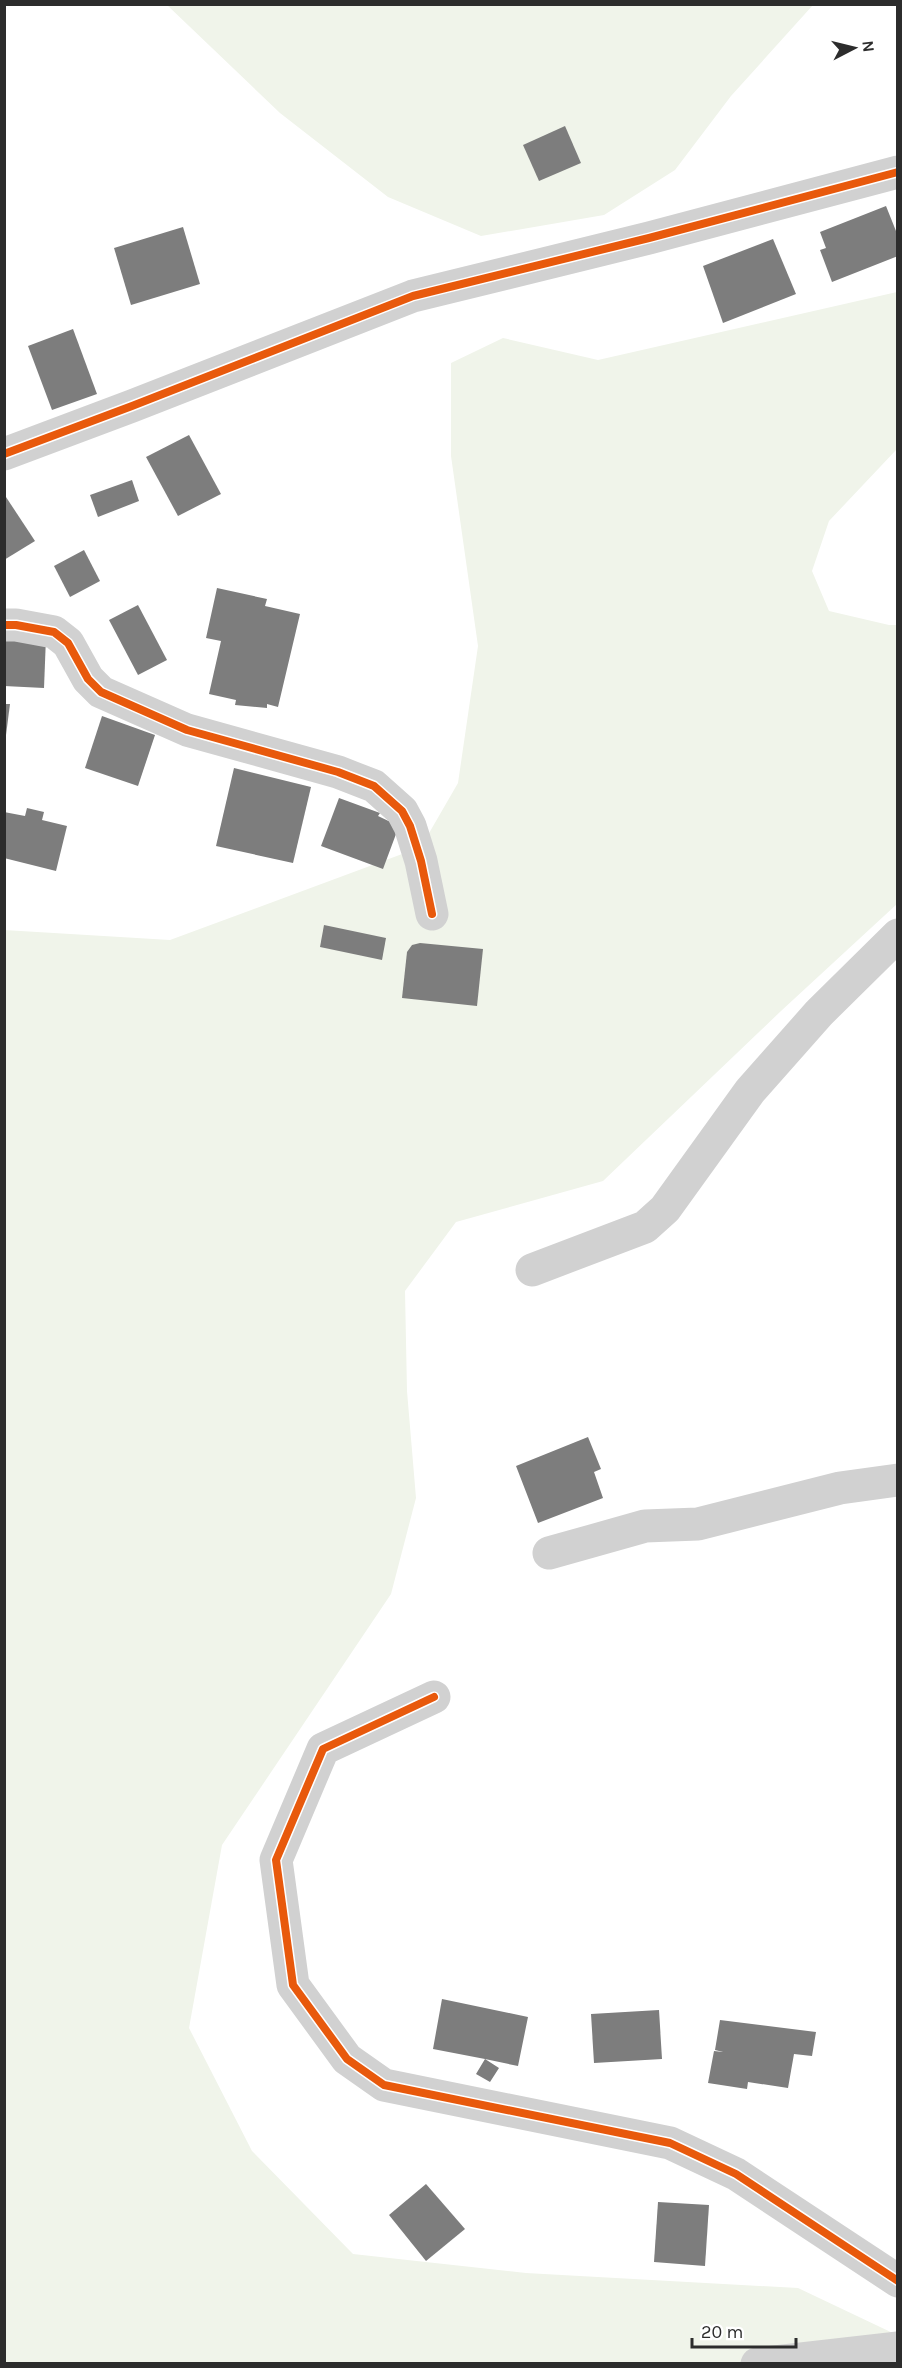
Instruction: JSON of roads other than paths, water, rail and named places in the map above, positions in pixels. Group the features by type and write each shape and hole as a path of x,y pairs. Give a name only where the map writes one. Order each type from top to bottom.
{"street":[{"path":"4,454 413,296 648,238 897,171"},
{"path":"4,625 54,632 68,643 88,679 101,692 187,730 338,772 374,786 402,811 410,826 421,861 432,914"},
{"path":"532,1270 645,1227 671,1201 750,1091 819,1013 897,935"},
{"path":"549,1553 645,1526 698,1524 840,1488 897,1480"},
{"path":"434,1697 323,1749 276,1860 293,1985 347,2059 384,2085 670,2143 736,2174 897,2281"},
{"path":"757,2364 897,2349"}]}
